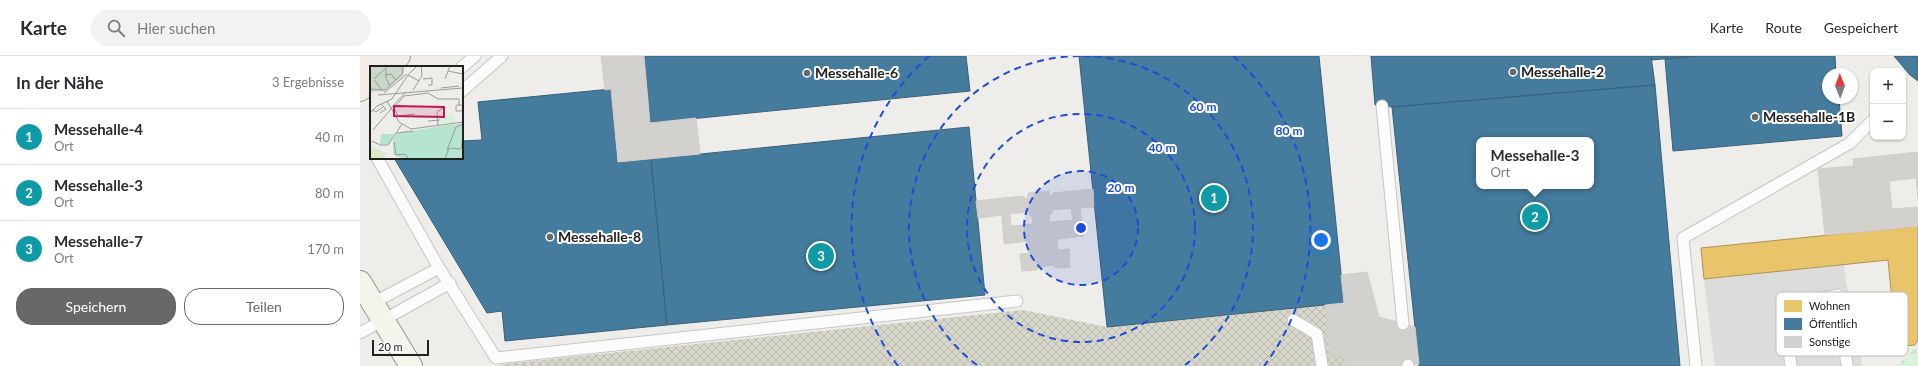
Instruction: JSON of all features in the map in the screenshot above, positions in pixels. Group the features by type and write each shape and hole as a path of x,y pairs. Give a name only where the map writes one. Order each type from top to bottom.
{"main road":[{"path":"360,66 381,56"},
{"path":"390,66 399,56"},
{"path":"360,90 370,83"}],"street":[{"path":"360,282 411,366"}],"lane":[{"path":"463,66 475,56"},
{"path":"463,90 502,56"},
{"path":"1382,106 1403,324"},
{"path":"1696,366 1683,238 1850,143 1870,123"},
{"path":"378,159 439,268 450,283 496,358 1017,301"},
{"path":"360,333 378,311 439,268"},
{"path":"378,311 450,283"},
{"path":"1293,320 1318,334 1322,366"},
{"path":"1790,356 1791,366"},
{"path":"1846,356 1847,366"}],"shaded area":[{"path":"1844,264 1848,292 1776,292 1776,356 1861,356 1862,366 1715,366 1704,279"},
{"path":"1328,304 1330,356 1344,356 1345,366 500,366 504,364 1023,310 1107,327"}],"green space":[{"path":"1918,345 1918,366 1897,366 1908,356"}],"building: Wohnen":[{"path":"1918,226 1918,341 1915,345 1908,346 1908,292 1891,292 1888,260 1704,279 1701,248"}],"building: Öffentlich":[{"name":"Messehalle-6","path":"644,56 966,56 970,91 650,123"},
{"path":"1079,56 1319,56 1344,303 1107,327"},
{"name":"Messehalle-2","path":"1371,56 1651,56 1655,85 1392,107 1375,105"},
{"path":"1651,56 1696,56 1652,60"},
{"name":"Messehalle-1B","path":"1696,56 1835,56 1836,68 1822,68 1822,104 1839,104 1842,136 1673,151 1665,59"},
{"path":"1894,56 1918,56 1918,81 1910,75 1906,68 1904,68"},
{"path":"1655,85 1680,366 1419,366 1392,107"},
{"name":"Messehalle-8","path":"611,89 618,162 651,159 667,325 505,341 502,311 487,313 395,159 463,159 463,141 482,140 478,102"},
{"path":"969,127 985,295 667,325 651,159"}],"building: Sonstige":[{"path":"601,56 644,56 650,123 696,118 700,154 618,162 611,89 605,90"},
{"path":"1918,152 1918,198 1916,178 1889,181 1892,209 1918,207 1918,226 1861,232 1853,159"},
{"path":"1854,166 1861,232 1825,235 1818,169"},
{"path":"1093,189 1094,207 1080,208 1084,236 1057,239 1058,250 1069,249 1070,267 1056,268 1053,265 1039,267 1037,270 1022,271 1020,254 1029,253 1028,241 1004,244 1002,215 978,218 976,201 1023,196 1023,198 1028,198 1028,193 1049,191 1049,195 1054,195 1053,193","holes":["1071,208 1073,220 1050,222 1049,214 1052,214 1052,210","1029,212 1030,216 1032,216 1033,224 1011,226 1010,214"]},
{"path":"1367,272 1379,317 1415,327 1419,364 1402,366 1345,366 1344,356 1330,357 1325,305 1344,303 1341,275"}],"place":[{"name":"Messehalle-2","path":"1513,72"},
{"name":"Messehalle-6","path":"807,73"},
{"name":"Messehalle-1B","path":"1755,117"},
{"name":"Messehalle-4","path":"1214,198"},
{"name":"Messehalle-3","path":"1535,217"},
{"name":"Messehalle-8","path":"550,237"},
{"name":"Messehalle-7","path":"821,256"}]}
